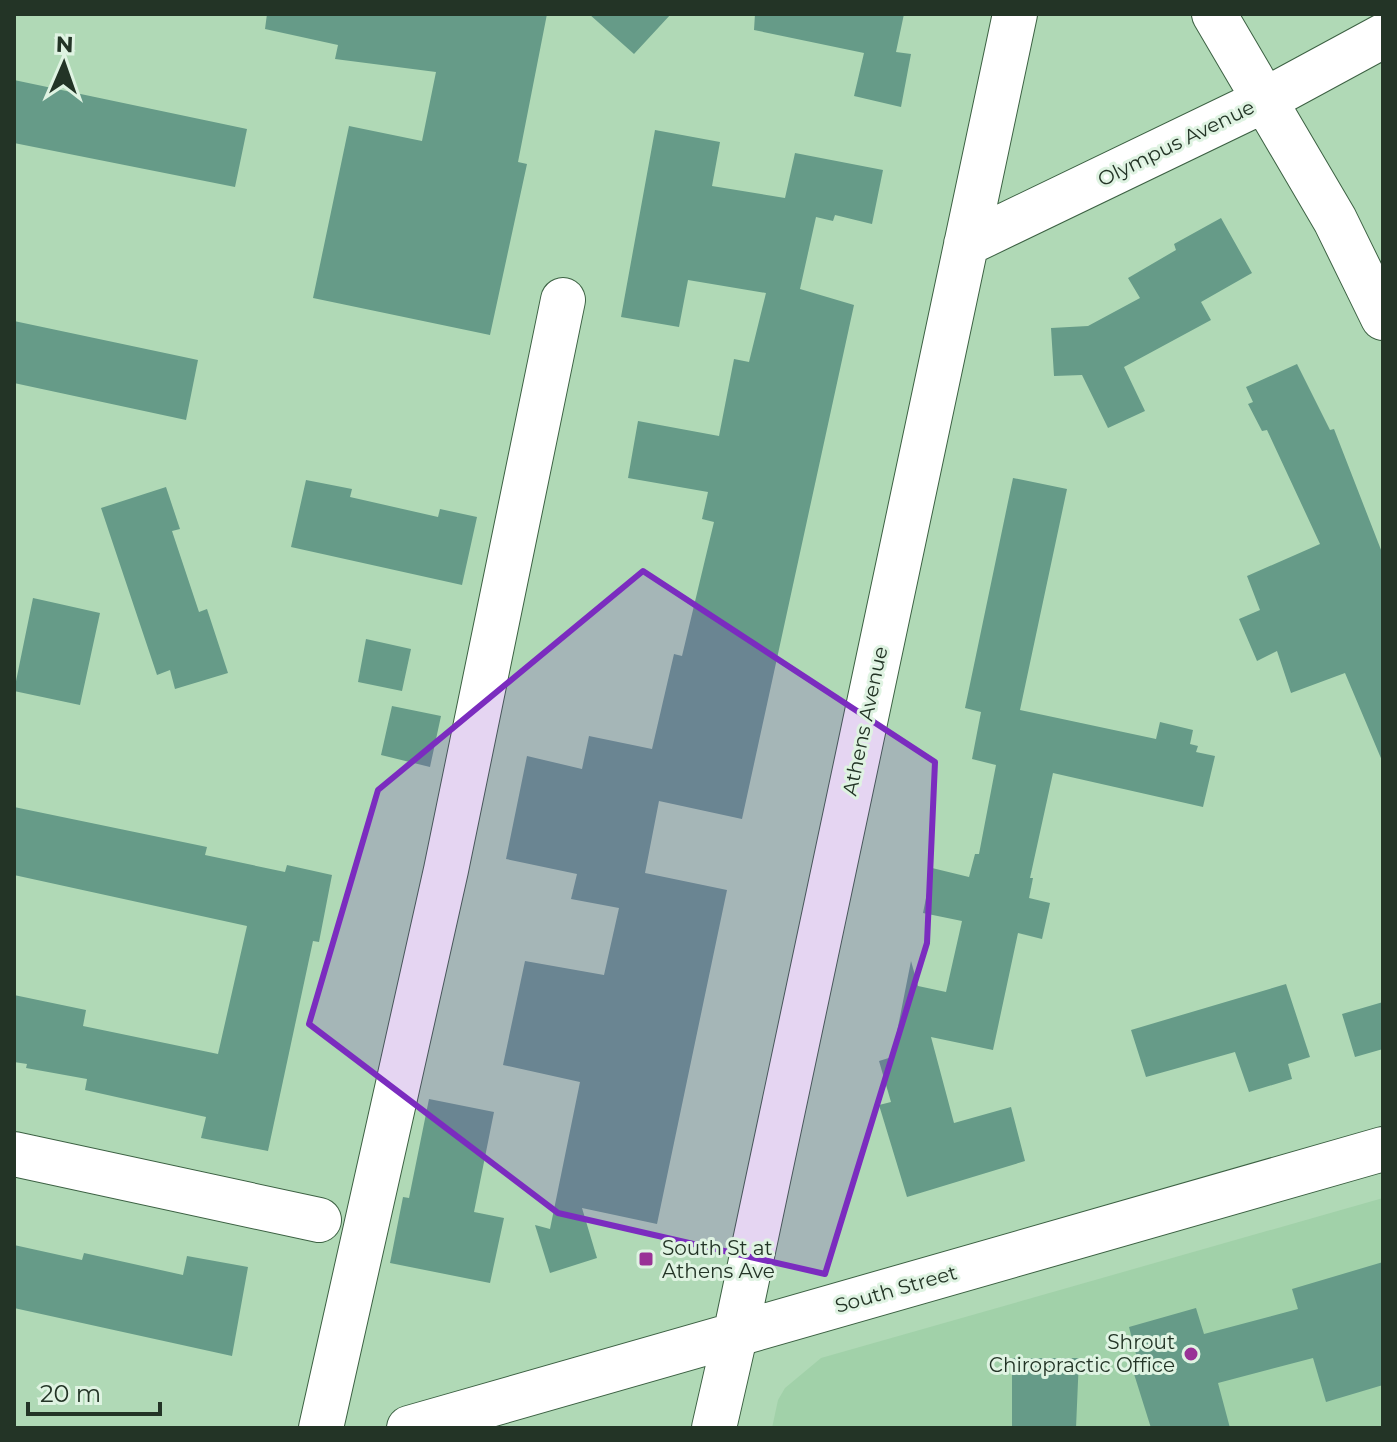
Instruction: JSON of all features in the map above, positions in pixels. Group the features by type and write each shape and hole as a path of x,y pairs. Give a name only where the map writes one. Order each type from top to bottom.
{"street":[{"name":"Athens Avenue","path":"714,1428 1015,14"},
{"path":"1214,14 1335,220 1383,318"},
{"name":"Olympus Avenue","path":"966,244 1265,100 1383,36"},
{"path":"321,1428 446,870 563,300"},
{"name":"South Street","path":"409,1428 1383,1149"},
{"path":"14,1154 319,1220"}],"highlighted area":[{"path":"643,571 935,762 927,943 825,1274 558,1213 309,1024 378,790"}],"shaded area":[{"path":"1383,1198 1383,1428 772,1428 778,1400 785,1388 821,1358"}],"building":[{"path":"267,14 547,14 518,162 527,164 490,335 313,298 349,126 422,141 436,72 335,59 338,45 265,29"},
{"path":"589,14 671,14 634,54"},
{"path":"755,14 904,14 896,52 911,54 901,107 854,96 864,53 754,30"},
{"path":"14,80 247,129 235,187 14,143"},
{"path":"655,130 720,142 712,186 785,198 795,153 883,170 872,224 835,215 833,221 816,217 800,289 854,305 742,819 659,801 645,873 727,890 657,1224 582,1208 597,1258 550,1273 535,1225 550,1229 580,1082 503,1065 525,961 604,975 619,908 571,899 577,874 506,859 527,756 582,769 589,736 652,749 674,654 682,656 714,522 702,519 708,492 628,478 638,421 719,436 734,359 749,362 766,293 688,280 679,327 621,317"},
{"path":"1221,218 1252,273 1201,302 1211,320 1124,367 1145,411 1108,428 1082,375 1054,376 1051,328 1088,326 1140,298 1128,278 1176,250 1174,244"},
{"path":"14,321 198,360 186,420 14,383"},
{"path":"1297,364 1330,430 1334,429 1383,555 1383,763 1345,673 1291,693 1277,651 1257,661 1239,619 1260,610 1247,576 1320,544 1267,430 1262,431 1248,404 1253,402 1246,387"},
{"path":"1013,478 1067,489 1020,710 1156,739 1160,722 1193,730 1190,744 1198,746 1196,752 1215,756 1203,807 1053,773 1030,878 1033,878 1029,898 1050,903 1042,939 1018,933 993,1050 931,1037 954,1123 1011,1107 1025,1161 907,1197 879,1105 891,1102 879,1061 892,1057 911,961 918,986 946,992 962,921 923,913 932,868 969,877 975,854 979,854 996,765 972,759 981,712 965,708"},
{"path":"306,480 352,489 350,497 438,517 440,509 477,517 462,585 291,547"},
{"path":"166,487 180,529 172,531 199,612 207,609 228,673 175,689 170,670 157,675 101,508"},
{"path":"33,598 100,613 80,705 14,691"},
{"path":"366,639 411,649 402,691 358,682"},
{"path":"392,706 441,716 430,767 381,755"},
{"path":"14,807 207,847 205,855 285,872 287,865 332,875 319,942 313,941 268,1151 201,1138 206,1117 85,1090 87,1079 26,1068 27,1064 14,1062 14,995 86,1010 83,1026 218,1054 247,926 14,875"},
{"path":"1286,984 1310,1057 1288,1064 1292,1079 1249,1092 1235,1052 1146,1077 1131,1030"},
{"path":"1383,1002 1383,1049 1355,1057 1342,1014"},
{"path":"429,1099 494,1112 474,1212 504,1218 490,1283 390,1263 403,1197 409,1198"},
{"path":"14,1245 82,1260 84,1253 183,1275 187,1256 248,1267 232,1356 14,1308"},
{"path":"1383,1262 1383,1385 1326,1402 1313,1358 1218,1383 1230,1428 1151,1428 1129,1358 1137,1358 1129,1327 1196,1308 1204,1334 1298,1309 1292,1289"},
{"path":"1012,1358 1079,1358 1076,1428 1012,1428"}],"place":[{"name":"South St at Athens Ave","path":"646,1259"},
{"name":"Shrout Chiropractic Office","path":"1191,1354"}]}
